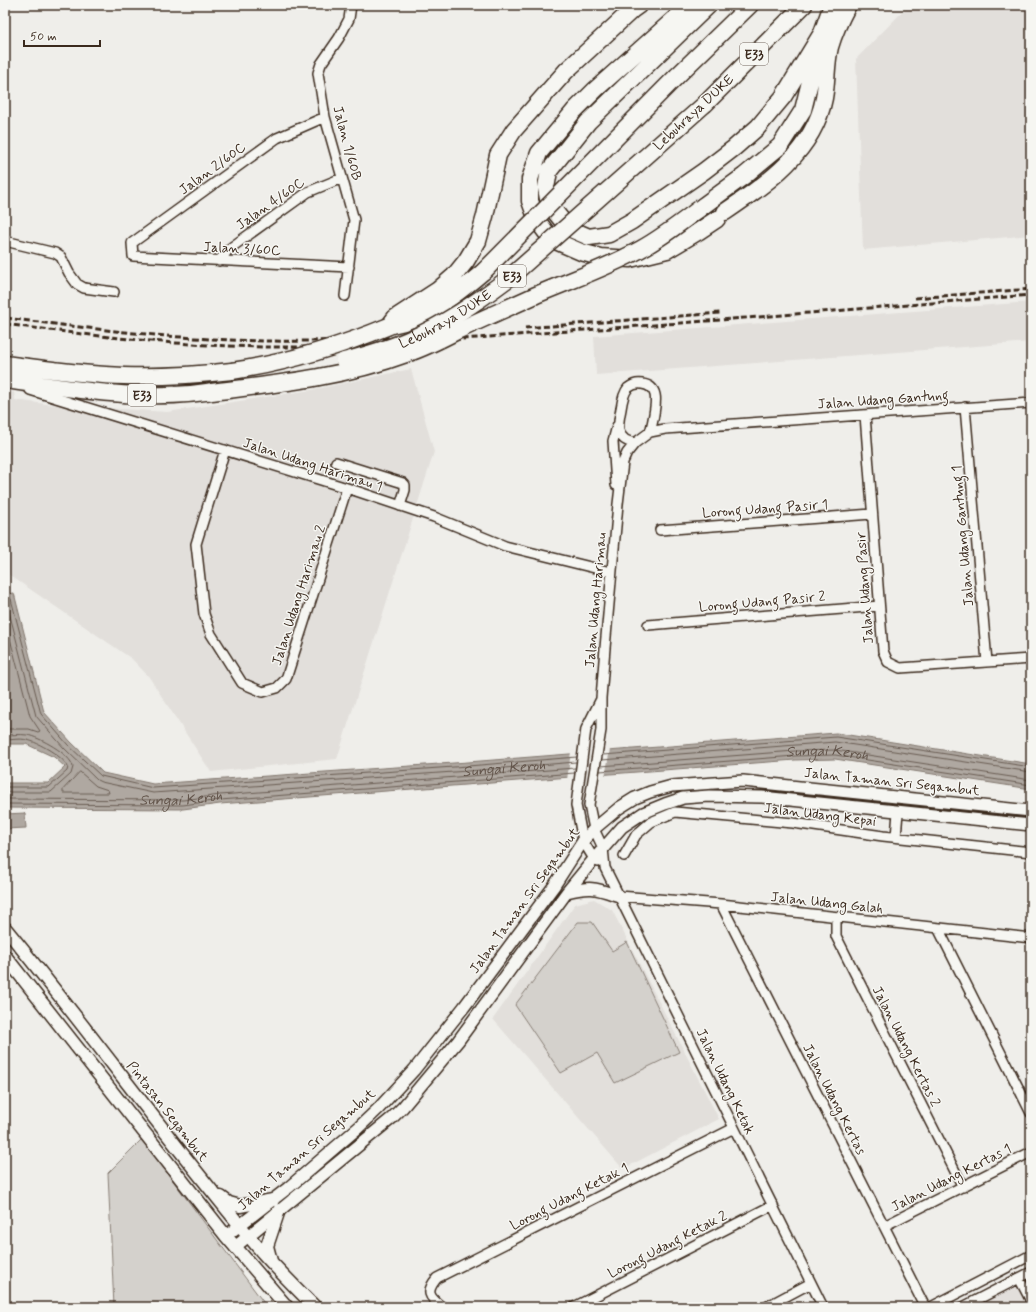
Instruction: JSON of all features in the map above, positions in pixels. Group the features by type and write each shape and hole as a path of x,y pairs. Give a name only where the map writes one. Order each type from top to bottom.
{"highway":[{"path":"389,326 395,318 438,290 454,276 466,261 478,241 498,155 514,130 566,71 639,5"},
{"path":"690,5 596,89 574,111 539,153 530,179 530,201 537,220 551,239 581,252 600,257 630,259 667,250 721,216 785,167 809,138 819,118 824,99 830,47 848,5"},
{"path":"709,5 588,122 549,171 546,188 549,204 568,228 589,236 609,234 632,221 728,153 758,126 783,97 822,33"},
{"name":"Lebuhraya DUKE","path":"5,364 86,374 124,376 194,375 251,368 303,357 356,340 389,326 404,323 424,315 457,293 484,271 671,82 750,5"},
{"name":"Lebuhraya DUKE","path":"5,380 118,394 190,395 307,372 369,354 408,340 459,314 509,278 705,104 804,5"},
{"path":"211,392 272,385 304,379 371,365 408,354 542,292 599,270 640,250 662,237 744,176 780,146 803,110 822,33 832,5"}],"main road":[{"name":"Pintasan Segambut","path":"5,928 116,1068 162,1129 240,1225 314,1307"},
{"path":"5,956 226,1236 287,1307"},
{"path":"210,1187 229,1203 240,1206 272,1200"},
{"path":"271,1261 268,1246 279,1210"}],"street":[{"name":"Jalan 1/60B","path":"345,296 354,220 324,117 318,73 321,64 339,38 349,19 351,5"},
{"name":"Jalan 2/60C","path":"133,256 132,243 277,138 324,117"},
{"name":"Jalan 4/60C","path":"218,261 229,249 308,192 342,178"},
{"path":"5,240 55,252 61,257 69,273 77,284 84,288 114,292"},
{"name":"Jalan 3/60C","path":"133,256 349,267"},
{"path":"634,443 624,439 618,430 624,393 631,386 642,384 651,388 656,398 650,432"},
{"name":"Jalan Udang Harimau 1","path":"5,386 33,390 347,488 434,517 505,546 611,572"},
{"name":"Jalan Udang Gantung","path":"737,423 1031,403"},
{"name":"Jalan Udang Gantung 1","path":"965,407 987,662"},
{"name":"Jalan Udang Pasir","path":"865,415 882,651 888,662 900,668 1031,659"},
{"name":"Jalan Udang Harimau","path":"603,848 594,829 589,805 601,730 601,698 611,572 623,462 634,443 650,432 665,429 737,423"},
{"name":"Jalan Udang Harimau","path":"618,424 613,441 618,504"},
{"name":"Jalan Udang Harimau 2","path":"225,450 196,544 204,614 211,634 242,683 263,692 277,688 286,679 347,488"},
{"path":"336,462 403,483 405,485 405,490 400,506"},
{"name":"Lorong Udang Pasir 1","path":"660,530 872,514"},
{"name":"Lorong Udang Pasir 2","path":"648,625 879,606"},
{"name":"Jalan Udang Harimau","path":"583,841 576,805 586,729 601,698"},
{"name":"Jalan Taman Sri Segambut","path":"226,1236 272,1200 358,1128 378,1109 414,1070 464,1007 550,892 583,841 594,829 619,808 635,798 672,786 743,781 1031,811"},
{"name":"Jalan Taman Sri Segambut","path":"235,1247 386,1123 403,1107 458,1041 567,892 622,827 643,813 684,798 709,796 762,797 1031,825"},
{"name":"Jalan Udang Kepai","path":"624,856 636,835 651,822 675,812 793,824 1031,852"},
{"path":"896,837 898,812"},
{"name":"Jalan Udang Ketak","path":"583,841 594,859 605,868"},
{"name":"Jalan Udang Ketak","path":"603,848 605,868 823,1307"},
{"path":"567,892 583,888 594,888 619,896"},
{"name":"Jalan Udang Galah","path":"619,896 721,904 1031,938"},
{"name":"Jalan Udang Kertas","path":"721,904 925,1307"},
{"name":"Jalan Udang Kertas 2","path":"836,917 836,936 963,1186"},
{"path":"938,928 1031,1113"},
{"name":"Lorong Udang Ketak 1","path":"442,1307 430,1297 430,1290 437,1278 734,1128"},
{"name":"Jalan Udang Kertas 1","path":"884,1226 1031,1152"},
{"name":"Lorong Udang Ketak 2","path":"574,1307 772,1206"},
{"path":"931,1307 1031,1255"},
{"path":"963,1307 1031,1272"},
{"path":"1019,1278 1031,1301"},
{"path":"766,1307 811,1283"}],"shaded area":[{"path":"909,5 1031,5 1031,235 863,250 856,59"},
{"path":"1031,302 1031,342 596,375 594,336"},
{"path":"411,369 434,452 337,759 211,772 149,677 132,659 5,572 5,391 14,392 15,400 46,404 167,412 311,390"},
{"path":"594,899 612,910 719,1119 623,1169 493,1019 575,904"},
{"path":"578,922 592,922 612,951 627,942 679,1052 615,1083 597,1053 561,1073 515,1005"},
{"path":"142,1139 267,1307 114,1307 108,1173"},
{"path":"1018,1282 1031,1307 977,1307 976,1305"}],"water":[{"name":"Sungai Keroh","path":"14,593 44,712 71,742 103,773 153,784 468,762 836,733 1031,764 1031,789 835,759 795,760 399,790 220,804 183,809 5,808 5,783 48,783 65,767 54,757 26,744 5,744 5,594"},
{"path":"25,813 26,828 5,829 5,814"}],"pier":[{"path":"610,749 605,777 567,780 571,752"}],"railway":[{"path":"915,298 1031,289"},
{"path":"5,324 70,333 202,345 302,347 439,341 1031,295"},
{"path":"525,328 720,313"},
{"path":"6,318 203,339 324,341 417,336"}]}
